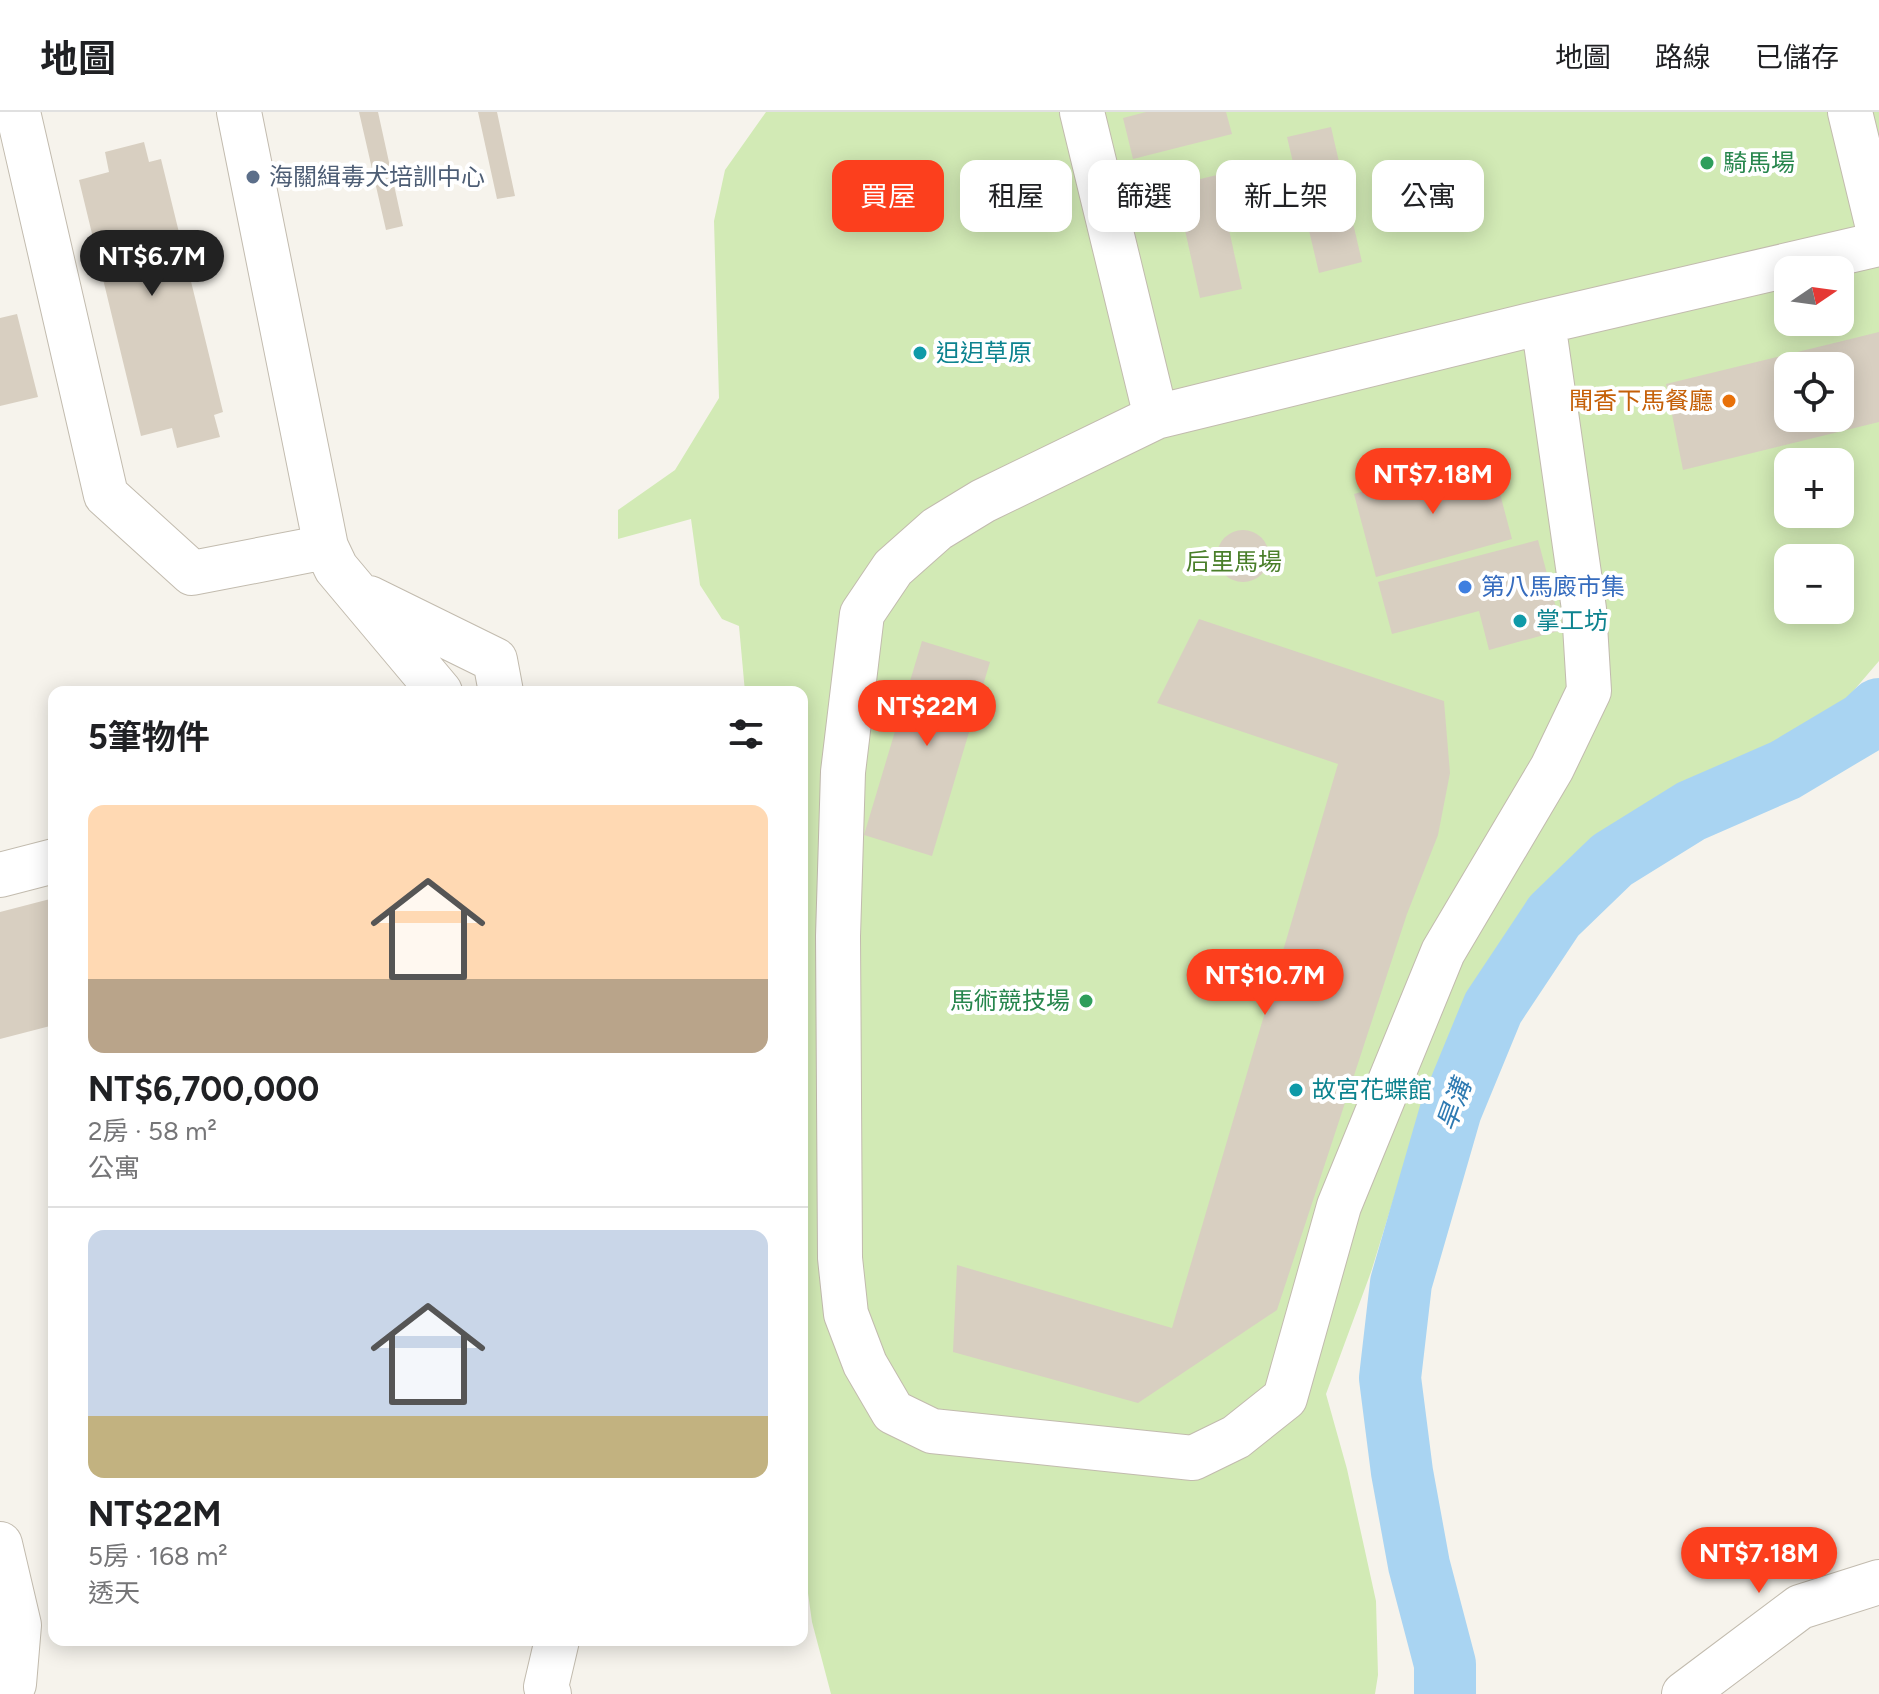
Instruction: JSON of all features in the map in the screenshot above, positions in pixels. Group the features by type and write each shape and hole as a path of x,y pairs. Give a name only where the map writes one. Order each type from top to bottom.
{"street":[{"path":"18,112 106,495 192,573 326,547"},
{"path":"239,112 326,547 336,568 435,686"},
{"path":"1082,112 1156,417"},
{"path":"1850,112 1879,232"},
{"path":"1543,322 1584,609 1589,691 1552,768 1443,952 1339,1206 1285,1398 1236,1437 1193,1458 932,1431 893,1412 865,1364 846,1314 840,1258 838,936 842,787 862,614 893,568 937,529 983,501 1156,417 1543,322 1879,244"},
{"path":"356,592 495,660 500,686"},
{"path":"0,875 48,863"},
{"path":"0,1544 19,1625 14,1684 5,1694"},
{"path":"1684,1694 1800,1607 1879,1582"},
{"path":"549,1694 546,1687 556,1646"}],"green space":[{"name":"后里馬場","path":"766,112 1879,112 1879,661 1843,703 1769,746 1679,784 1594,837 1539,895 1482,984 1438,1069 1371,1272 1326,1394 1347,1469 1376,1601 1378,1675 1375,1694 831,1694 812,1622 808,1593 808,686 744,686 739,626 722,619 700,585 691,519 618,539 618,510 675,470 719,398 714,221 725,170"}],"building":[{"path":"359,112 378,112 403,226 386,230"},
{"path":"478,112 497,112 515,196 497,199"},
{"path":"1146,112 1226,112 1232,134 1133,159 1123,118"},
{"path":"1331,127 1339,160 1292,160 1287,137"},
{"path":"144,142 149,162 161,159 223,412 214,415 220,437 177,448 172,428 141,436 79,180 109,172 105,152"},
{"path":"1216,175 1216,232 1230,232 1242,289 1200,298 1185,232 1200,232 1200,179"},
{"path":"1309,232 1355,232 1362,262 1319,273"},
{"path":"17,314 38,397 0,406 0,318"},
{"name":"聞香下馬餐廳","path":"1879,332 1879,422 1854,428 1854,352 1797,352"},
{"name":"聞香下馬餐廳","path":"1774,358 1774,432 1838,432 1683,470 1666,384"},
{"path":"1490,456 1512,539 1376,577 1354,494"},
{"path":"1243,530 1261,538 1269,556 1261,574 1243,582 1225,574 1217,556 1225,538"},
{"name":"第八馬廄市集","path":"1538,540 1562,630 1489,650 1479,611 1392,634 1378,582"},
{"name":"故宮花蝶館","path":"1199,619 1444,701 1450,773 1438,835 1407,914 1277,1310 1138,1403 953,1352 957,1265 1172,1328 1338,764 1157,703"},
{"path":"922,641 990,662 932,856 864,835"},
{"path":"48,900 48,1027 0,1039 0,912"}],"waterway":[{"name":"旱溝","path":"1445,1694 1445,1664 1419,1565 1402,1472 1390,1378 1401,1283 1451,1110 1493,1008 1554,916 1612,860 1691,811 1785,770 1864,723 1879,709"}],"place":[{"name":"騎馬場","path":"1707,163"},
{"name":"海關緝毒犬培訓中心","path":"253,177"},
{"name":"𨑨迌草原","path":"920,353"},
{"name":"聞香下馬餐廳","path":"1729,401"},
{"name":"第八馬廄市集","path":"1465,587"},
{"name":"掌工坊","path":"1520,621"},
{"name":"馬術競技場","path":"1086,1001"},
{"name":"故宮花蝶館","path":"1296,1090"}]}
